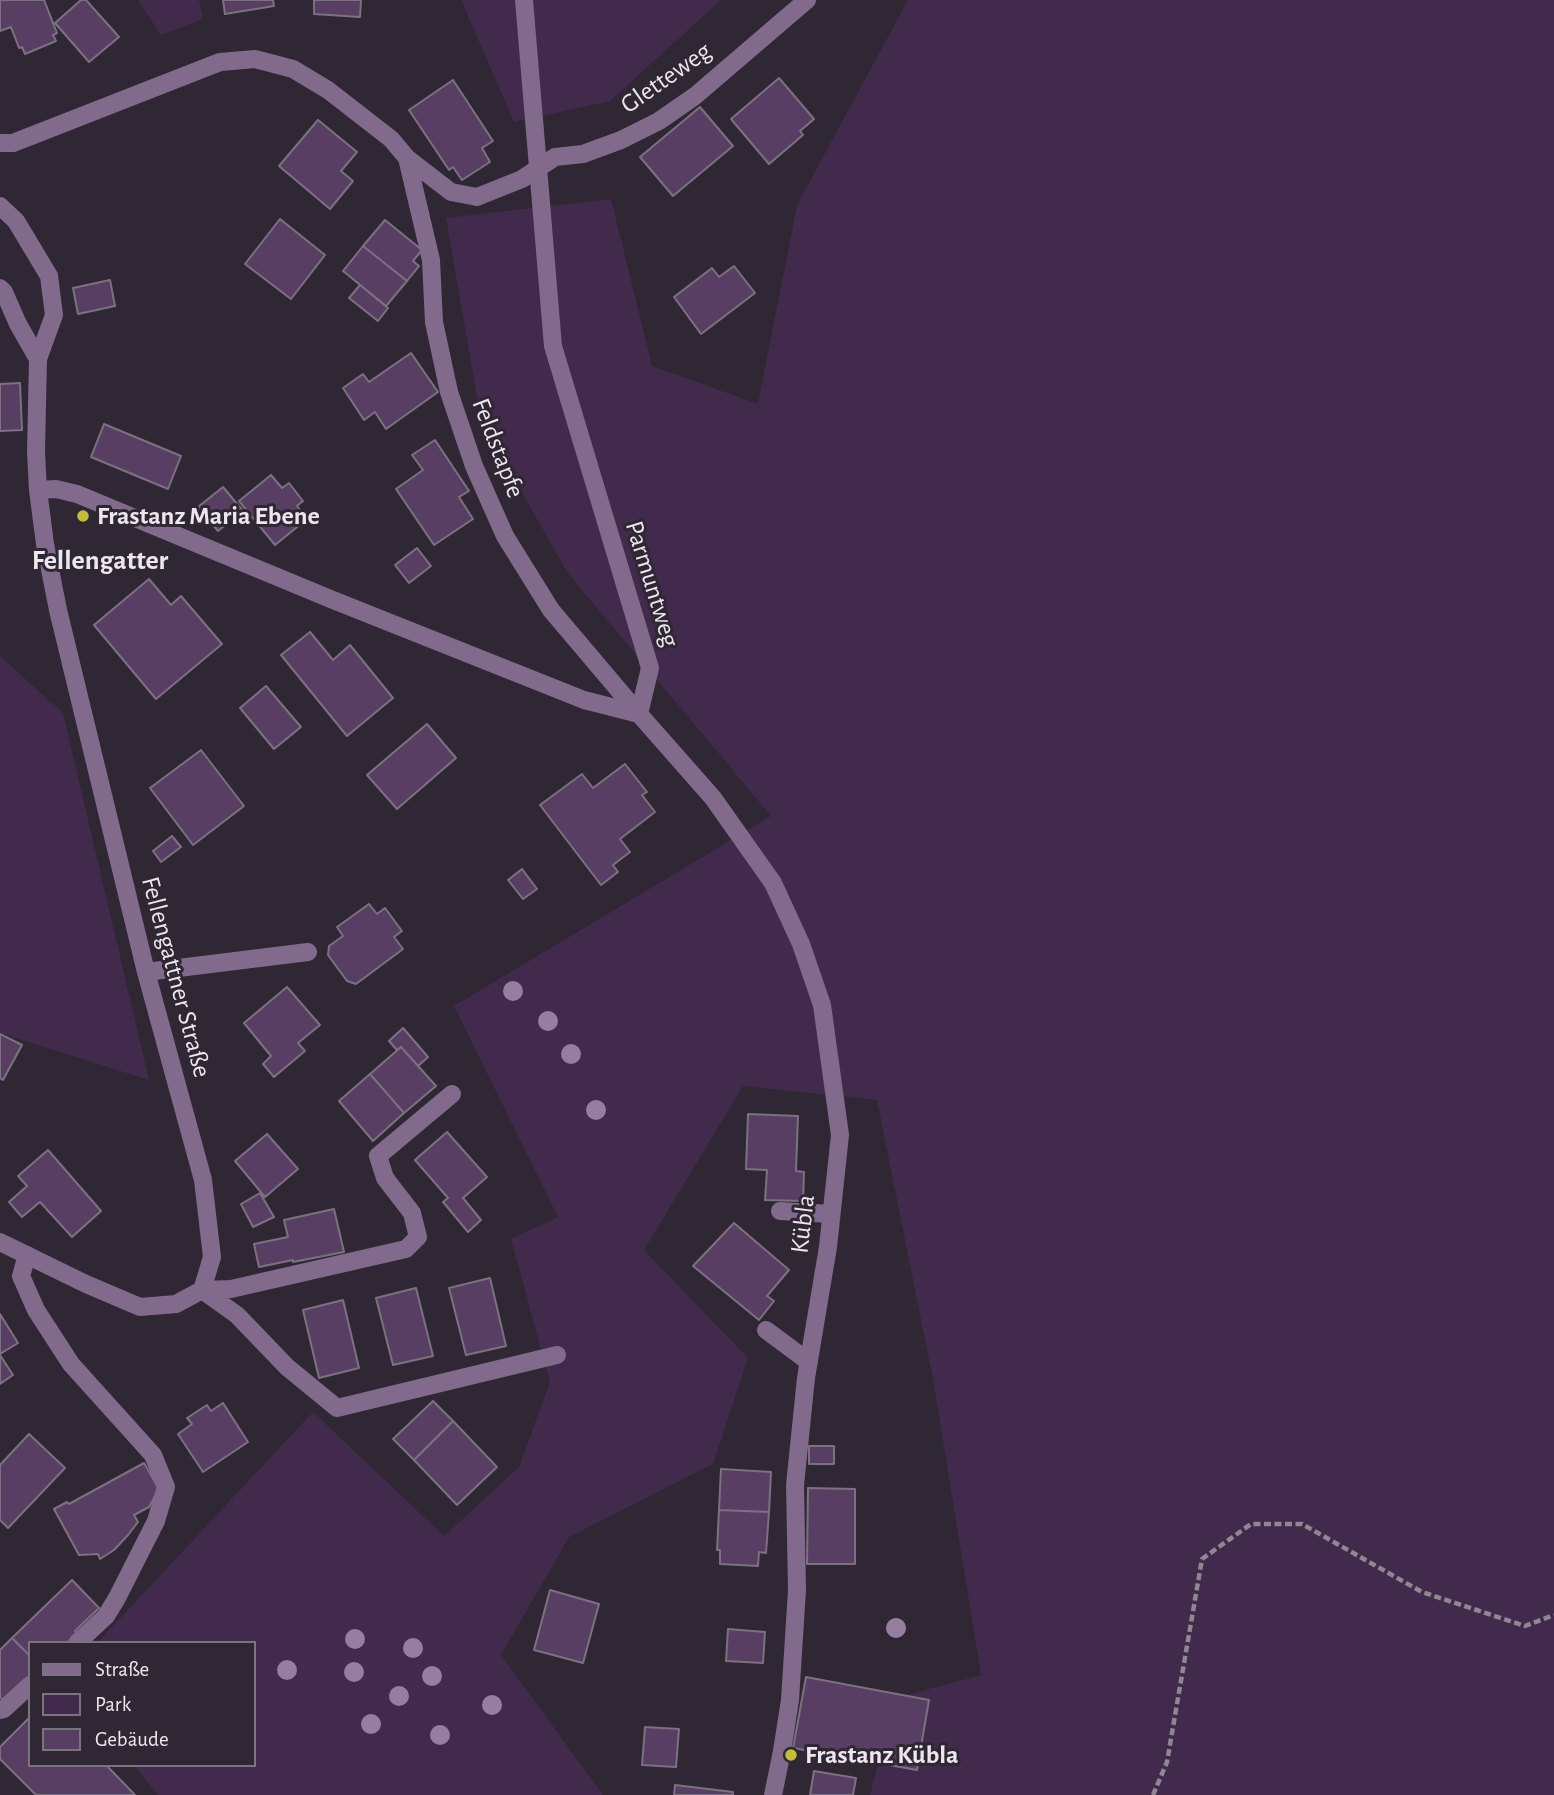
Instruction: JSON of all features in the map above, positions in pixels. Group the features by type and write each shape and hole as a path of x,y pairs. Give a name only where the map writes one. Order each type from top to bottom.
{"street":[{"name":"Parmuntweg","path":"524,0 553,346 650,668 639,714"},
{"name":"Gletteweg","path":"538,169 555,158 583,154 621,140 659,121 695,96 807,0"},
{"path":"0,143 13,143 220,62 255,59 293,69 327,90 391,139 407,158 452,192 477,197 538,169"},
{"name":"Feldstapfe","path":"407,158 431,260 434,322 449,392 474,466 505,536 551,610 639,714"},
{"path":"0,206 16,221 49,276 54,315 38,359"},
{"path":"0,288 38,359"},
{"name":"Fellengattner Straße","path":"38,359 36,452 45,544 58,610 146,972 203,1180 212,1256 202,1290"},
{"path":"38,490 56,489 77,494 584,700 639,714"},
{"name":"Kübla","path":"639,714 713,798 773,883 801,944 822,1005 840,1135 828,1248 809,1362 795,1485 797,1590 790,1700 773,1795"},
{"path":"146,972 309,952"},
{"path":"0,1242 140,1307 176,1304 202,1290 231,1289 406,1249 418,1237 412,1213 385,1178 378,1156 452,1094"},
{"path":"780,1211 831,1214"},
{"path":"27,1255 21,1276 36,1310 71,1364 153,1455 166,1487 156,1521 117,1598 106,1616 78,1641"},
{"path":"202,1290 237,1315 287,1367 337,1408 557,1355"},
{"path":"766,1330 809,1362"},
{"path":"0,1710 28,1687"}],"path":[{"path":"1153,1795 1167,1762 1202,1559 1251,1524 1302,1524 1422,1591 1525,1626 1554,1615"}],"green space":[{"path":"138,0 199,0 203,19 161,35"},
{"path":"461,0 721,0 610,101 514,122"},
{"path":"908,0 1554,0 1554,1795 870,1795 896,1698 981,1675 933,1379 877,1100 743,1086 644,1250 748,1358 713,1464 569,1537 501,1655 603,1795 158,1795 136,1767 256,1767 256,1641 99,1641 313,1412 444,1536 519,1467 550,1382 511,1239 558,1217 454,1006 771,816 567,572 481,420 446,218 611,199 652,366 758,404 797,205"},
{"path":"0,656 63,713 149,1080 0,1033"}],"building":[{"path":"0,0 44,0 57,33 53,35 56,41 25,54 22,47 19,48 11,27 0,31"},
{"path":"81,0 86,0 119,37 89,62 55,23"},
{"path":"223,0 273,0 274,6 225,14"},
{"path":"314,0 361,0 360,17 314,14"},
{"path":"779,78 814,119 800,131 803,135 769,164 731,119"},
{"path":"453,80 493,141 482,148 490,162 462,180 453,167 449,170 409,110"},
{"path":"700,107 733,146 673,196 640,157"},
{"path":"318,120 357,152 341,171 353,181 330,209 279,166"},
{"path":"280,219 325,255 291,299 245,264"},
{"path":"385,220 422,250 413,261 419,266 407,281 363,246"},
{"path":"363,246 407,281 386,306 343,271"},
{"path":"734,266 755,293 701,334 674,297 712,268 719,277"},
{"path":"110,280 115,306 78,314 73,288"},
{"path":"360,285 388,308 378,321 349,298"},
{"path":"411,353 438,392 386,429 375,412 364,420 343,388 363,374 369,382"},
{"path":"20,383 22,430 0,431 0,384"},
{"path":"104,424 181,456 168,489 91,457"},
{"path":"435,440 469,491 459,497 473,519 434,545 396,489 423,470 412,455"},
{"path":"271,475 282,488 289,483 303,501 297,506 307,519 275,545 239,501"},
{"path":"223,487 243,511 218,531 198,507"},
{"path":"417,548 431,566 409,583 395,565"},
{"path":"149,579 171,605 181,596 222,644 156,699 94,625"},
{"path":"310,632 333,660 350,645 393,698 347,736 281,655"},
{"path":"266,686 301,727 274,749 240,708"},
{"path":"427,724 456,758 397,809 367,775"},
{"path":"201,750 244,806 193,845 150,788"},
{"path":"625,764 647,792 642,795 655,812 620,839 630,852 613,865 618,872 601,885 540,805 582,774 593,788"},
{"path":"172,836 181,847 161,862 153,851"},
{"path":"522,869 537,889 523,899 508,880"},
{"path":"369,904 377,914 385,908 402,931 394,937 403,949 356,984 347,981 328,955 329,946 343,936 337,927"},
{"path":"287,987 320,1025 298,1043 305,1051 274,1077 263,1064 271,1056 244,1023"},
{"path":"403,1028 428,1057 418,1066 401,1047 397,1050 389,1041"},
{"path":"0,1034 22,1045 3,1080 0,1078"},
{"path":"401,1047 436,1086 404,1113 370,1074"},
{"path":"370,1074 404,1113 373,1141 339,1101"},
{"path":"748,1114 798,1116 796,1171 804,1172 803,1201 765,1200 767,1170 746,1169"},
{"path":"447,1132 487,1177 463,1198 481,1220 468,1232 443,1202 448,1198 415,1160"},
{"path":"267,1134 298,1169 265,1197 235,1161"},
{"path":"48,1150 101,1211 72,1237 40,1202 22,1217 9,1202 27,1186 18,1176"},
{"path":"260,1193 274,1217 253,1227 241,1204"},
{"path":"334,1209 344,1252 259,1267 254,1244 288,1237 284,1220"},
{"path":"734,1223 789,1270 767,1296 774,1301 759,1320 693,1266"},
{"path":"490,1278 506,1346 466,1355 449,1288"},
{"path":"416,1288 433,1356 393,1365 376,1298"},
{"path":"343,1300 359,1368 319,1378 303,1310"},
{"path":"0,1314 18,1343 0,1354"},
{"path":"0,1355 13,1375 0,1384"},
{"path":"433,1401 453,1421 414,1460 393,1439"},
{"path":"223,1403 248,1442 203,1472 178,1434 192,1424 187,1418 207,1405 211,1411"},
{"path":"453,1421 497,1467 457,1505 414,1460"},
{"path":"29,1434 65,1468 8,1528 0,1520 0,1465"},
{"path":"809,1446 834,1446 834,1464 809,1464"},
{"path":"144,1463 159,1489 149,1507 134,1515 138,1522 114,1550 100,1559 98,1554 79,1555 54,1509 67,1502 69,1504"},
{"path":"721,1469 771,1472 769,1512 719,1510"},
{"path":"808,1488 855,1489 855,1564 807,1564"},
{"path":"719,1510 769,1512 766,1553 759,1552 758,1566 720,1564 720,1550 717,1550"},
{"path":"72,1580 99,1608 75,1631 78,1634 72,1641 28,1641 28,1654 12,1638"},
{"path":"550,1590 599,1604 583,1663 534,1650"},
{"path":"728,1629 765,1632 763,1663 726,1661"},
{"path":"12,1638 28,1654 28,1679 4,1702 0,1697 0,1650"},
{"path":"806,1677 929,1700 917,1770 793,1748"},
{"path":"28,1719 28,1767 108,1767 135,1795 36,1795 0,1759 0,1747"},
{"path":"645,1727 679,1729 676,1767 642,1765"},
{"path":"814,1771 856,1778 853,1795 810,1795"},
{"path":"675,1785 733,1792 733,1795 674,1795"}],"place":[{"name":"Frastanz Maria Ebene","path":"83,516"},
{"name":"Frastanz Kübla","path":"791,1755"}],"district":[{"name":"Fellengatter","path":"100,561"}]}
